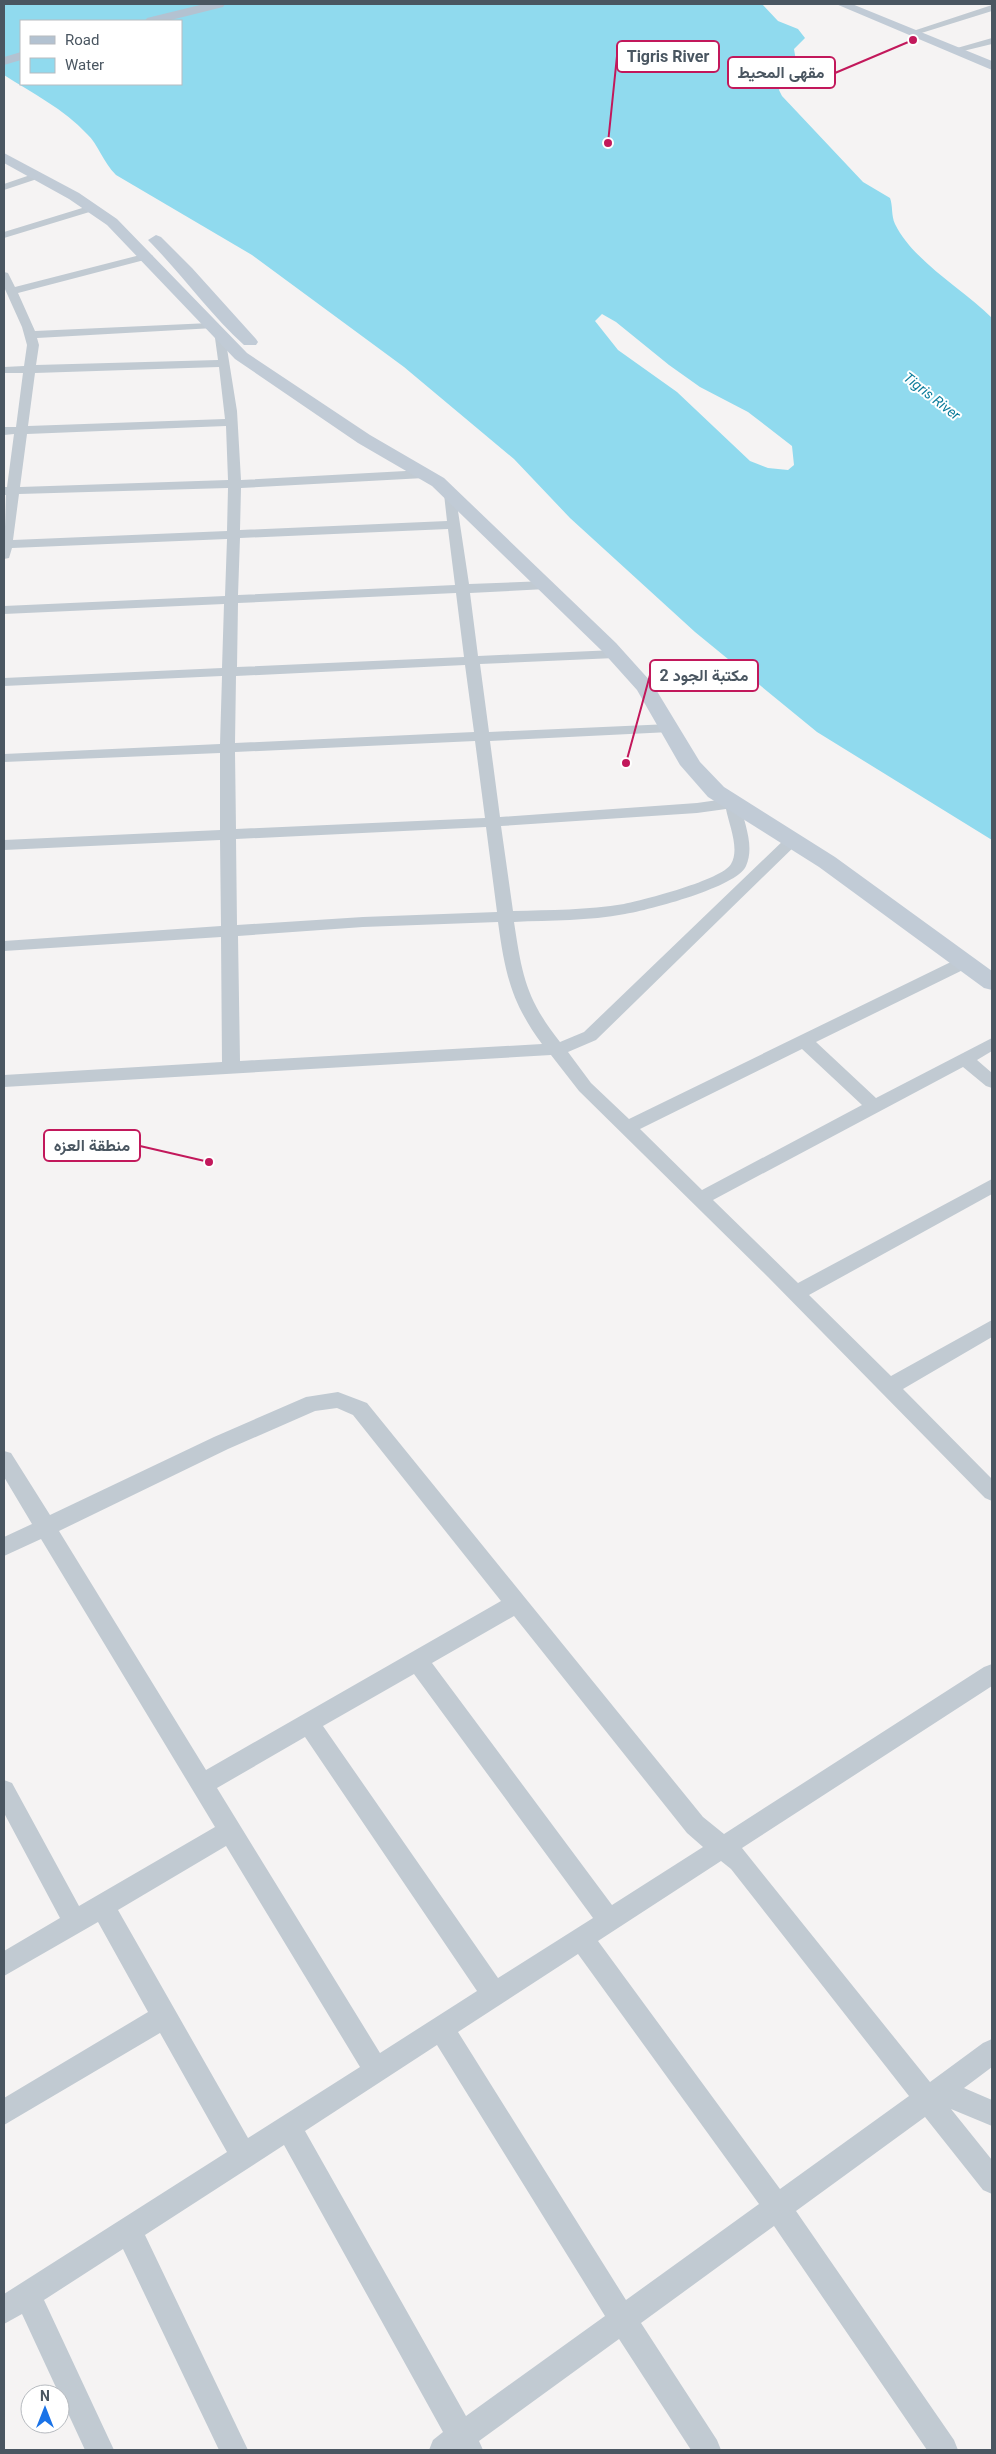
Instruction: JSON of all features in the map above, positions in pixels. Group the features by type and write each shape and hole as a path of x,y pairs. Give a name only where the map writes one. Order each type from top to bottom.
{"main road":[{"path":"156,20 218,4"},
{"path":"842,4 992,66"},
{"path":"4,61 20,56"},
{"path":"4,146 36,176 92,208 112,222 148,256 221,338 241,356 364,439 437,483 546,586 615,654 645,687 691,765 716,792 827,862 992,982"},
{"path":"17,160 80,183 130,217"},
{"path":"143,228 187,271 238,331 277,361"},
{"path":"396,439 424,460 437,483"}],"street":[{"path":"912,33 992,8"},
{"path":"955,50 992,41"},
{"path":"4,187 36,176"},
{"path":"4,235 92,208"},
{"path":"12,291 148,256"},
{"path":"4,274 31,335 31,369 22,430 9,491 4,548 454,525"},
{"path":"31,335 210,326"},
{"path":"221,338 232,422 235,484 227,748 232,1068"},
{"path":"4,370 224,363"},
{"path":"4,430 232,422"},
{"path":"9,491 235,484 437,483 454,525 512,965 521,994 532,1018 585,1087 796,1293 991,1489"},
{"path":"4,610 546,586"},
{"path":"4,682 615,654"},
{"path":"4,758 482,738 670,728"},
{"path":"4,846 493,822 697,808 732,803 743,852 742,861 731,874 720,880 676,896 625,909 575,914 229,931 4,946"},
{"path":"4,1081 555,1049 573,1045 590,1036 793,840"},
{"path":"627,1128 965,962"},
{"path":"804,1042 875,1107"},
{"path":"700,1199 992,1044"},
{"path":"965,1059 992,1082"},
{"path":"796,1293 992,1186"},
{"path":"889,1387 992,1328"},
{"path":"4,1547 263,1425 321,1401 338,1400 360,1409 695,1825 724,1846 739,1860 934,2095 992,2181"},
{"path":"4,1459 376,2070"},
{"path":"203,1784 517,1603"},
{"path":"418,1660 609,1920"},
{"path":"4,2310 992,1674"},
{"path":"308,1723 494,1994"},
{"path":"4,1791 75,1922"},
{"path":"4,1964 231,1830"},
{"path":"102,1906 243,2155"},
{"path":"581,1938 778,2208 944,2450"},
{"path":"4,2112 164,2016"},
{"path":"441,2028 706,2450"},
{"path":"288,2126 458,2446 623,2320 992,2052"},
{"path":"934,2095 992,2113"},
{"path":"128,2229 234,2450"},
{"path":"26,2295 100,2450"}],"water":[{"path":"4,4 762,4 778,21 798,29 805,38 794,49 796,61 782,81 779,90 782,96 863,182 890,198 895,224 914,250 939,274 992,318 992,840 817,732 695,632 570,518 514,459 404,367 252,255 116,175 91,138 78,125 47,102 4,75","holes":["602,314 616,322 669,365 700,387 748,412 792,446 794,465 788,470 768,468 750,461 677,392 618,350 595,321"]}],"place":[{"name":"مقهى المحيط","path":"913,40"},
{"name":"Tigris River","path":"608,143"},
{"name":"مكتبة الجود 2","path":"626,763"},
{"name":"منطقة العزه","path":"209,1162"}]}
